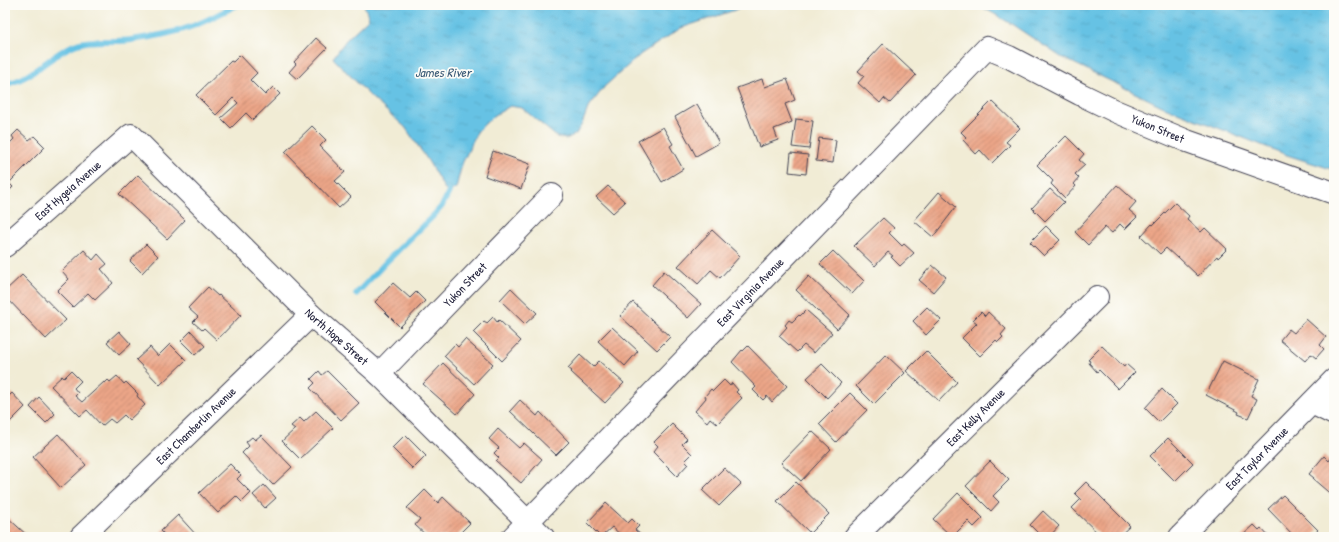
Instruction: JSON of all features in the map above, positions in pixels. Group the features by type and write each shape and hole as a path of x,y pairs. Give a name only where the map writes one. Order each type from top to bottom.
{"street":[{"name":"Yukon Street","path":"987,48 1008,57 1087,98 1158,129 1187,141 1334,193"},
{"name":"East Virginia Avenue","path":"521,529 987,48"},
{"name":"North Hope Street","path":"130,135 311,315 379,374 521,529 543,537"},
{"name":"East Hygeia Avenue","path":"5,246 130,135"},
{"name":"Yukon Street","path":"379,374 552,195"},
{"name":"East Kelly Avenue","path":"855,537 1097,297"},
{"name":"East Chamberlin Avenue","path":"81,537 311,315"},
{"name":"East Taylor Avenue","path":"1180,537 1334,380"},
{"path":"1312,403 1334,414"}],"water":[{"name":"James River","path":"364,5 750,5 681,28 641,54 605,86 588,108 582,124 576,134 566,139 557,137 522,108 510,106 492,117 477,132 462,164 456,188 449,192 444,188 427,159 405,127 372,98 333,58 346,40 369,18"},
{"path":"979,5 1334,5 1334,170 1287,155 1162,106 1061,57 1013,25"}],"building":[{"path":"316,38 327,48 297,79 289,72 296,64 294,62"},
{"path":"883,44 916,75 890,103 884,98 880,103 858,83 864,76 858,71"},
{"path":"240,55 257,73 250,80 265,95 273,87 280,94 253,120 246,113 231,128 221,118 238,103 233,98 216,115 196,95 231,61 233,62"},
{"path":"762,79 765,87 787,79 795,100 785,104 792,122 774,129 778,140 759,147 737,88"},
{"path":"992,101 1020,128 1006,142 1010,145 992,163 980,150 976,154 963,140 966,137 961,132"},
{"path":"697,104 719,143 696,156 675,117"},
{"path":"796,119 813,121 809,149 792,147"},
{"path":"312,126 326,140 320,146 345,172 335,181 351,197 339,208 285,152"},
{"path":"663,127 673,144 670,146 683,169 662,182 638,141"},
{"path":"18,130 29,140 34,136 45,147 9,183 13,187 5,195 5,148 14,139 12,136"},
{"path":"1066,136 1084,154 1079,160 1085,165 1075,174 1079,178 1074,184 1076,186 1065,198 1051,184 1053,181 1037,165"},
{"path":"819,138 836,140 833,163 816,161"},
{"path":"493,151 530,164 521,189 485,176"},
{"path":"791,153 808,155 806,174 789,172"},
{"path":"138,175 185,220 167,239 119,194"},
{"path":"1117,185 1136,202 1129,210 1137,217 1125,229 1120,224 1112,233 1105,227 1088,245 1075,232"},
{"path":"608,186 625,202 613,213 596,197"},
{"path":"1050,189 1064,202 1045,221 1032,208"},
{"path":"939,192 956,207 933,237 914,221"},
{"path":"1175,203 1189,216 1187,219 1201,232 1205,228 1227,249 1218,258 1217,256 1198,276 1166,248 1160,254 1141,236"},
{"path":"883,218 894,228 889,233 902,246 904,244 914,253 900,266 888,252 875,266 854,246"},
{"path":"1046,226 1060,240 1044,256 1030,242"},
{"path":"712,230 740,256 720,278 711,270 698,284 678,266"},
{"path":"146,244 158,256 142,273 130,261"},
{"path":"84,250 93,260 98,254 107,264 101,269 113,283 95,300 88,293 73,307 57,291 69,279 62,271"},
{"path":"833,251 864,281 852,294 820,264"},
{"path":"932,265 946,277 933,292 919,280"},
{"path":"664,271 701,304 688,318 652,285"},
{"path":"22,275 66,320 46,339 5,296 5,291"},
{"path":"809,276 850,315 837,329 796,290"},
{"path":"393,283 410,298 416,292 425,301 400,327 375,302"},
{"path":"208,287 241,315 217,340 204,328 202,330 193,322 198,317 188,308"},
{"path":"511,288 537,313 525,324 500,300"},
{"path":"633,302 670,337 657,350 620,316"},
{"path":"927,307 941,320 926,335 913,321"},
{"path":"806,310 832,333 814,353 804,345 797,352 779,336 787,327 785,325 789,320 792,322"},
{"path":"981,312 985,316 988,312 1006,329 1001,335 1003,337 998,342 996,340 980,356 962,338 977,323 973,320"},
{"path":"493,317 497,322 499,320 521,341 502,361 473,332 484,321 487,323"},
{"path":"1306,319 1326,337 1320,345 1324,349 1316,358 1311,354 1305,361 1280,340 1289,329 1294,333"},
{"path":"612,327 638,351 625,366 598,341"},
{"path":"119,331 131,344 119,355 107,342"},
{"path":"191,331 205,346 195,355 181,341"},
{"path":"465,339 493,364 474,384 444,356 455,344 458,347"},
{"path":"170,344 186,360 160,385 136,360 150,347 158,356"},
{"path":"748,346 787,386 772,402 767,396 763,400 753,390 756,387 732,362 742,350 743,351"},
{"path":"1102,346 1124,367 1126,364 1135,372 1118,389 1099,370 1097,372 1089,363 1090,361 1088,360"},
{"path":"926,351 957,382 939,401 906,371"},
{"path":"580,355 593,367 599,361 624,383 605,403 568,368"},
{"path":"886,355 905,373 874,404 856,386"},
{"path":"1223,361 1259,379 1251,396 1257,399 1248,418 1238,414 1239,412 1206,395"},
{"path":"443,363 475,394 457,414 423,384"},
{"path":"822,364 841,383 827,398 807,378"},
{"path":"71,371 81,381 74,388 78,393 75,396 82,402 104,382 105,383 108,380 110,382 117,376 124,384 126,382 138,394 137,396 145,405 129,420 124,415 115,423 110,419 102,426 87,410 80,416 51,386 62,376 64,378"},
{"path":"319,371 322,375 327,371 359,403 341,420 310,388 315,383 311,379"},
{"path":"724,380 730,386 732,383 738,390 736,392 742,398 717,424 710,418 707,422 695,411 706,398 705,396 711,389 713,391"},
{"path":"1162,389 1177,404 1159,422 1145,408"},
{"path":"12,393 25,407 10,422 5,416 5,400"},
{"path":"850,393 867,410 836,442 819,424"},
{"path":"39,397 55,414 46,423 30,407"},
{"path":"520,400 537,416 540,412 569,442 556,455 510,411"},
{"path":"316,411 333,428 300,459 282,441 295,429 291,426 300,418 304,422"},
{"path":"672,424 687,439 682,444 692,454 685,461 688,464 677,476 653,452 658,446 654,442"},
{"path":"498,429 519,448 524,443 542,459 521,483 496,461 499,458 494,453 499,448 489,439"},
{"path":"812,431 831,449 801,481 781,463"},
{"path":"58,434 86,465 61,488 33,457"},
{"path":"261,435 292,467 273,485 242,453 249,446 246,442 252,437 255,440"},
{"path":"405,435 426,456 413,469 392,448"},
{"path":"1168,438 1193,463 1175,481 1150,456"},
{"path":"1334,454 1334,497 1309,474 1324,456 1329,461"},
{"path":"990,461 1009,480 993,496 999,502 991,511 966,486"},
{"path":"230,464 241,475 237,479 251,493 242,502 236,496 218,513 199,493"},
{"path":"724,468 741,484 719,506 702,490"},
{"path":"796,482 829,514 810,533 777,501"},
{"path":"1086,482 1130,526 1118,537 1102,537 1072,508 1081,499 1075,493"},
{"path":"264,485 276,498 265,508 253,495"},
{"path":"425,490 438,503 443,497 470,523 456,537 428,537 415,525 420,519 407,508"},
{"path":"958,493 983,518 974,527 968,521 952,537 933,519"},
{"path":"1283,495 1318,530 1311,537 1295,537 1268,509"},
{"path":"606,503 628,523 632,519 639,526 635,530 641,535 639,537 623,537 612,527 601,537 587,523"},
{"path":"1043,511 1059,526 1049,537 1042,537 1030,525"},
{"path":"178,515 198,537 167,537 161,531"},
{"path":"6,516 29,537 5,537"},
{"path":"1254,525 1259,530 1261,528 1269,537 1241,537"}],"waterway":[{"path":"5,84 23,78 62,51 77,44 92,41 123,41 168,33 202,22 237,5"},
{"path":"356,294 433,216 442,206 449,192"}]}
